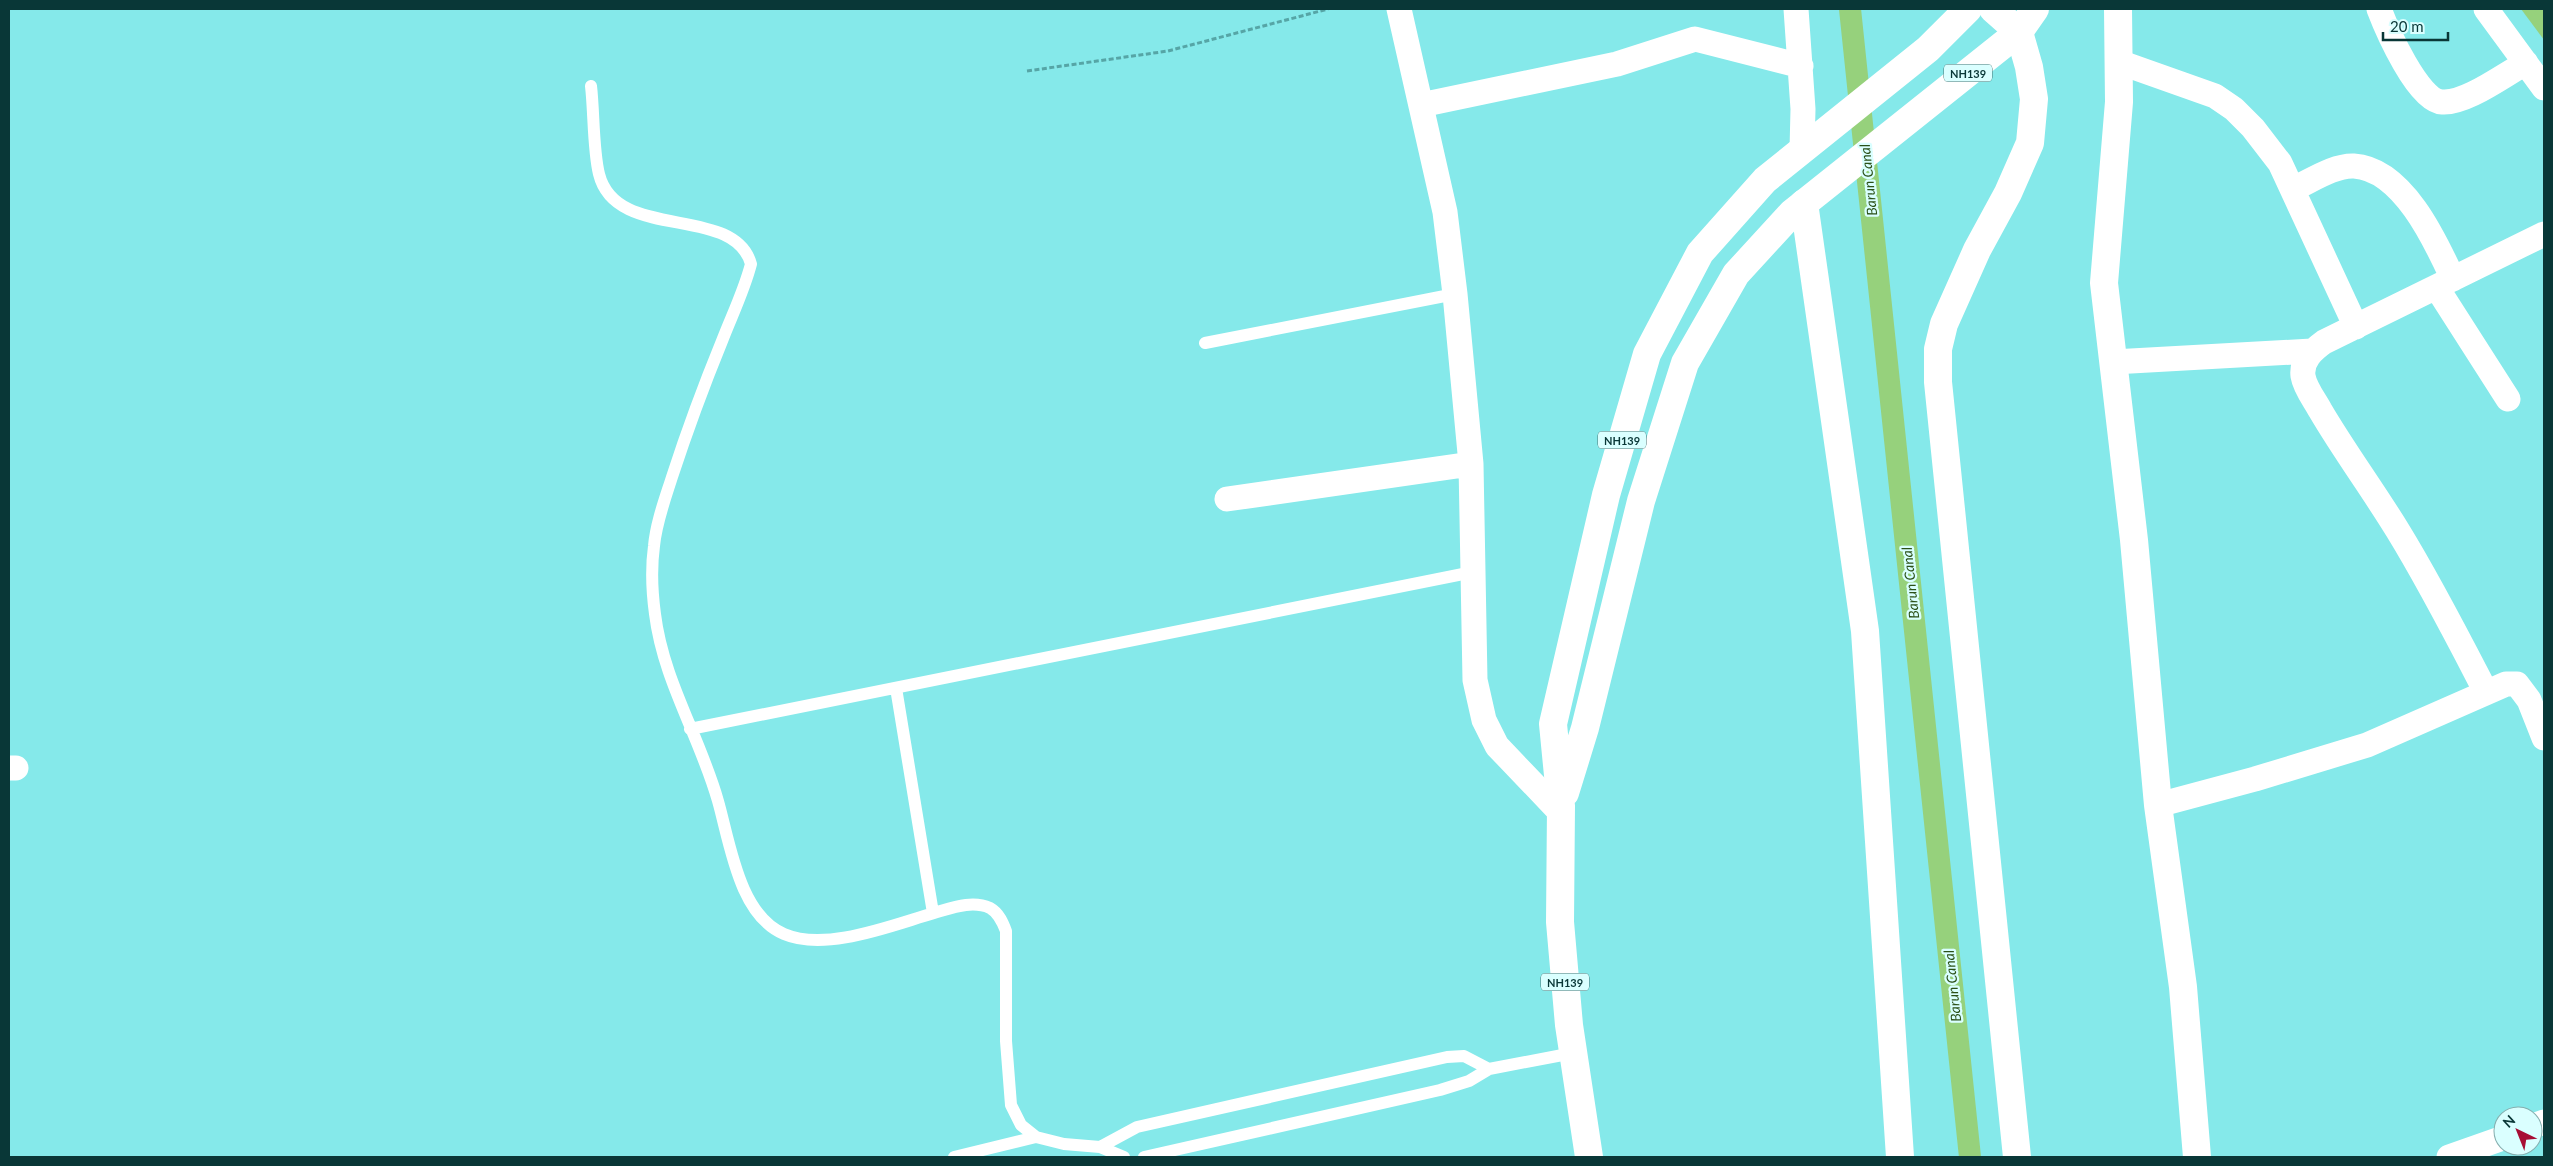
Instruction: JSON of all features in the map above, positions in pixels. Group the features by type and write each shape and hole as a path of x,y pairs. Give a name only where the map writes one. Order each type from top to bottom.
{"main road":[{"name":"NH139","path":"1589,1157 1573,1053 1560,922 1561,810 1553,724 1606,495 1647,354 1700,253 1765,180 1822,132 1928,49 1968,9"},
{"path":"1993,9 2019,32 2030,67 2034,99 2030,143 2008,193 1953,301 1938,349 1938,382 2017,1157"},
{"name":"NH139","path":"1561,810 1584,728 1640,501 1685,363 1736,274 1792,212 2019,32 2035,9"},
{"path":"2118,9 2119,102 2104,283 2134,540 2158,805 2182,987 2197,1157"},
{"path":"1804,203 1866,631 1900,1157"}],"street":[{"path":"1399,9 1445,212 1455,294 1471,464 1475,680 1484,720 1497,746 1561,810"},
{"path":"1796,9 1801,66 1802,150"},
{"path":"2379,9 2413,76 2432,99 2442,102 2458,100 2526,62"},
{"path":"2486,9 2544,88"},
{"path":"1421,105 1617,64 1696,39 1801,66"},
{"path":"2119,62 2215,96 2234,109 2270,148 2293,189 2356,327"},
{"path":"2293,189 2341,168 2353,166 2366,168 2398,190 2415,208 2428,227 2445,284 2508,398"},
{"path":"2113,362 2312,351 2356,327 2544,235"},
{"path":"2312,351 2306,361 2303,375 2307,388 2417,562 2486,692"},
{"path":"1227,499 1471,464"},
{"path":"2158,805 2247,782 2367,745 2506,684 2517,684 2529,700 2544,738"},
{"path":"2449,1157 2493,1142"}],"lane":[{"path":"591,86 599,174 609,193 636,213 723,234 736,241 747,251 751,264 678,461 654,543 652,566 655,615 672,682 713,785 731,851 748,899 762,919 783,934 802,939 828,939 860,934 961,905 979,905 992,909 1000,917 1006,932 1006,1041 1010,1105 1021,1125 1036,1137 1064,1144 1100,1147 1124,1157"},
{"path":"1205,343 1455,294"},
{"path":"690,729 1473,572"},
{"path":"896,688 933,913"},
{"path":"1144,1157 1440,1090 1469,1081 1489,1069 1573,1053"},
{"path":"1100,1147 1137,1126 1447,1057 1464,1056 1489,1069"},
{"path":"954,1157 1036,1137"}],"path":[{"path":"1027,70 1168,51 1328,9"}],"shaded area":[{"path":"2521,9 2544,9 2544,40"}],"waterway":[{"name":"Barun Canal","path":"1850,9 1970,1157"}]}
